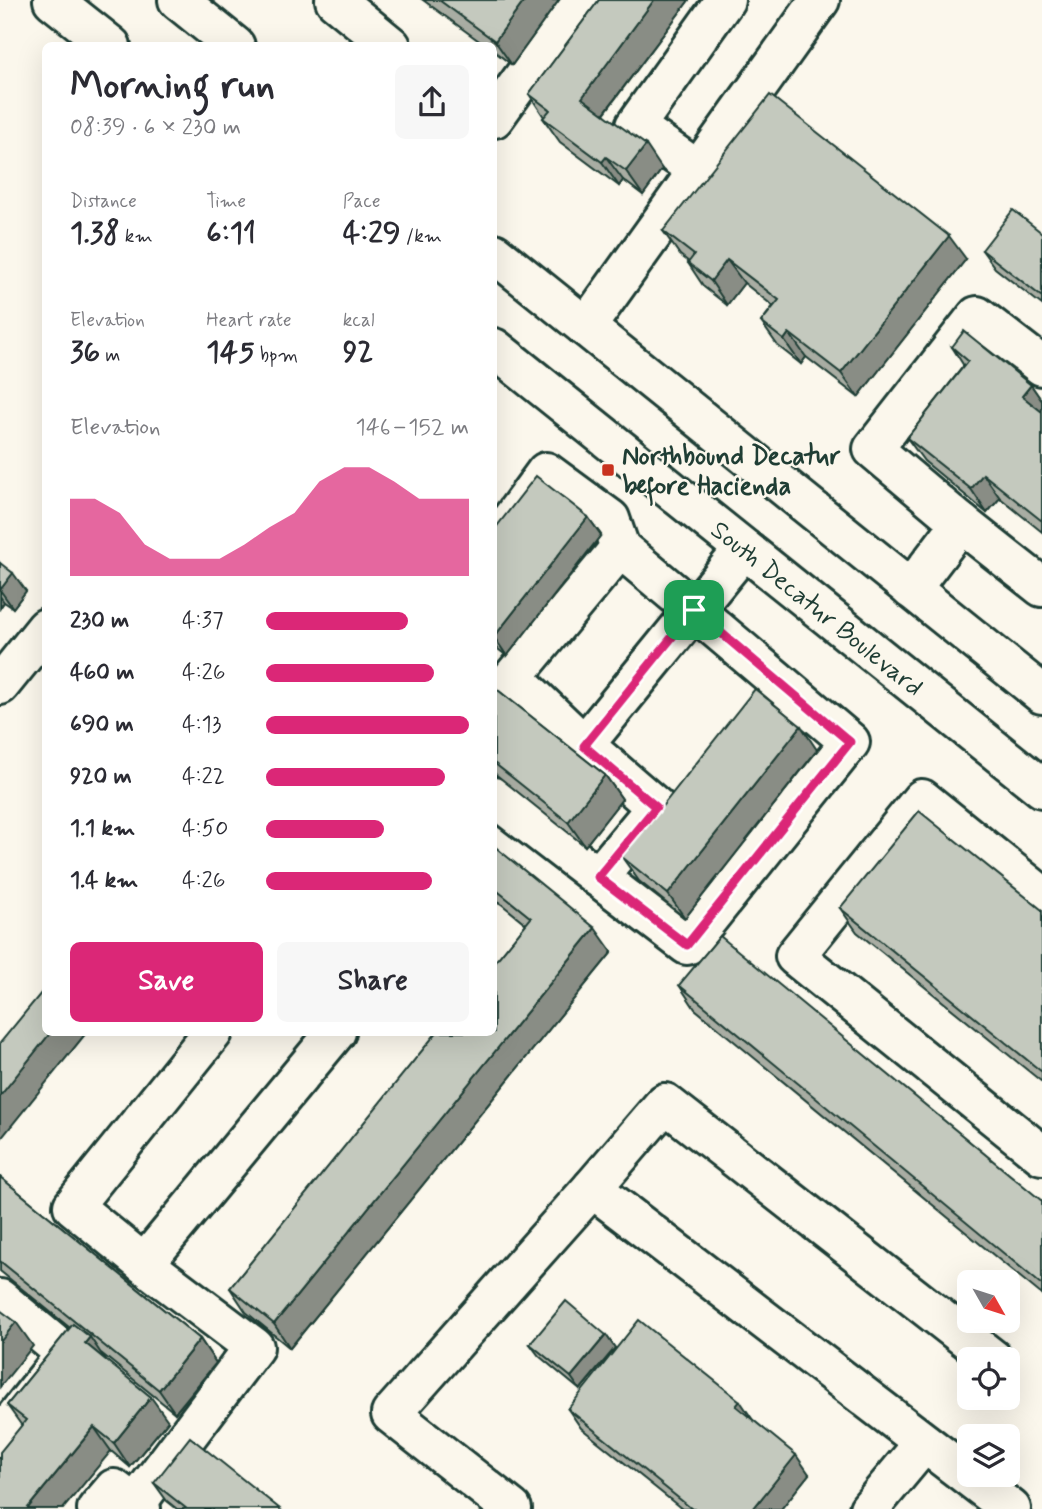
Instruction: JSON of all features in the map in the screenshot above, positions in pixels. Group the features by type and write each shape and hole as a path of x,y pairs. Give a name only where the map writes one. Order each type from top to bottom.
{"main road":[{"path":"54,0 106,42"},
{"path":"178,0 230,42"},
{"path":"335,0 386,42"},
{"path":"497,114 579,0"},
{"path":"699,171 635,126 725,0"},
{"path":"586,327 820,0"},
{"path":"497,255 1042,694"},
{"path":"1042,366 977,317 873,449 1042,587"},
{"name":"South Decatur Boulevard","path":"497,350 1042,788"},
{"path":"497,539 546,472 610,519 620,548 850,742 687,945 497,799"},
{"path":"911,589 961,523"},
{"path":"598,877 656,807 584,746 503,669 620,548"},
{"path":"584,746 744,549"},
{"path":"0,685 42,633"},
{"path":"1042,896 922,799 795,956 1042,1155"},
{"path":"497,924 520,942 497,971"},
{"path":"97,1509 114,1489 138,1507 254,1347 223,1307 144,1264 73,1206 210,1036"},
{"path":"144,1264 333,1036"},
{"path":"512,1509 391,1414 665,1103 977,1347"},
{"path":"592,1188 1011,1509"},
{"path":"0,1299 66,1354 0,1437"},
{"path":"869,1509 924,1443"}],"building":[{"path":"439,0 525,0 495,41"},
{"path":"599,0 654,0 582,98 646,145 626,171 606,157 602,162 543,118 550,110 529,94"},
{"path":"770,95 949,236 841,373 789,333 784,340 761,322 779,300 727,260 711,281 688,263 694,255 663,231"},
{"path":"1013,210 1042,233 1042,297 982,250"},
{"path":"964,331 1031,385 1022,396 1042,412 1042,521 983,474 971,489 907,438 968,361 952,347"},
{"path":"536,476 588,517 497,633 497,526"},
{"path":"0,563 13,573 0,590"},
{"path":"497,689 605,775 568,822 497,765"},
{"path":"755,689 801,726 668,894 622,857"},
{"path":"919,811 1042,910 1042,1072 840,908"},
{"path":"497,848 595,928 274,1324 230,1288 434,1036 497,1036 497,959 531,918 497,890"},
{"path":"720,936 1042,1201 1042,1285 679,985"},
{"path":"42,992 42,1036 48,1036 0,1096 0,1043"},
{"path":"0,1177 200,1339 159,1390 0,1261"},
{"path":"566,1301 606,1335 571,1377 530,1344"},
{"path":"0,1310 16,1322 0,1342"},
{"path":"639,1320 740,1401 736,1406 796,1455 753,1509 692,1509 568,1409"},
{"path":"73,1324 90,1337 85,1343 151,1397 114,1443 94,1427 27,1509 0,1509 0,1452 26,1420 7,1405"},
{"path":"190,1437 280,1509 187,1509 154,1483"}],"place":[{"name":"Northbound Decatur before Hacienda","path":"608,470"}],"route":[{"path":"694,610 850,742 687,945 598,877 656,807 584,746 694,610"}]}
